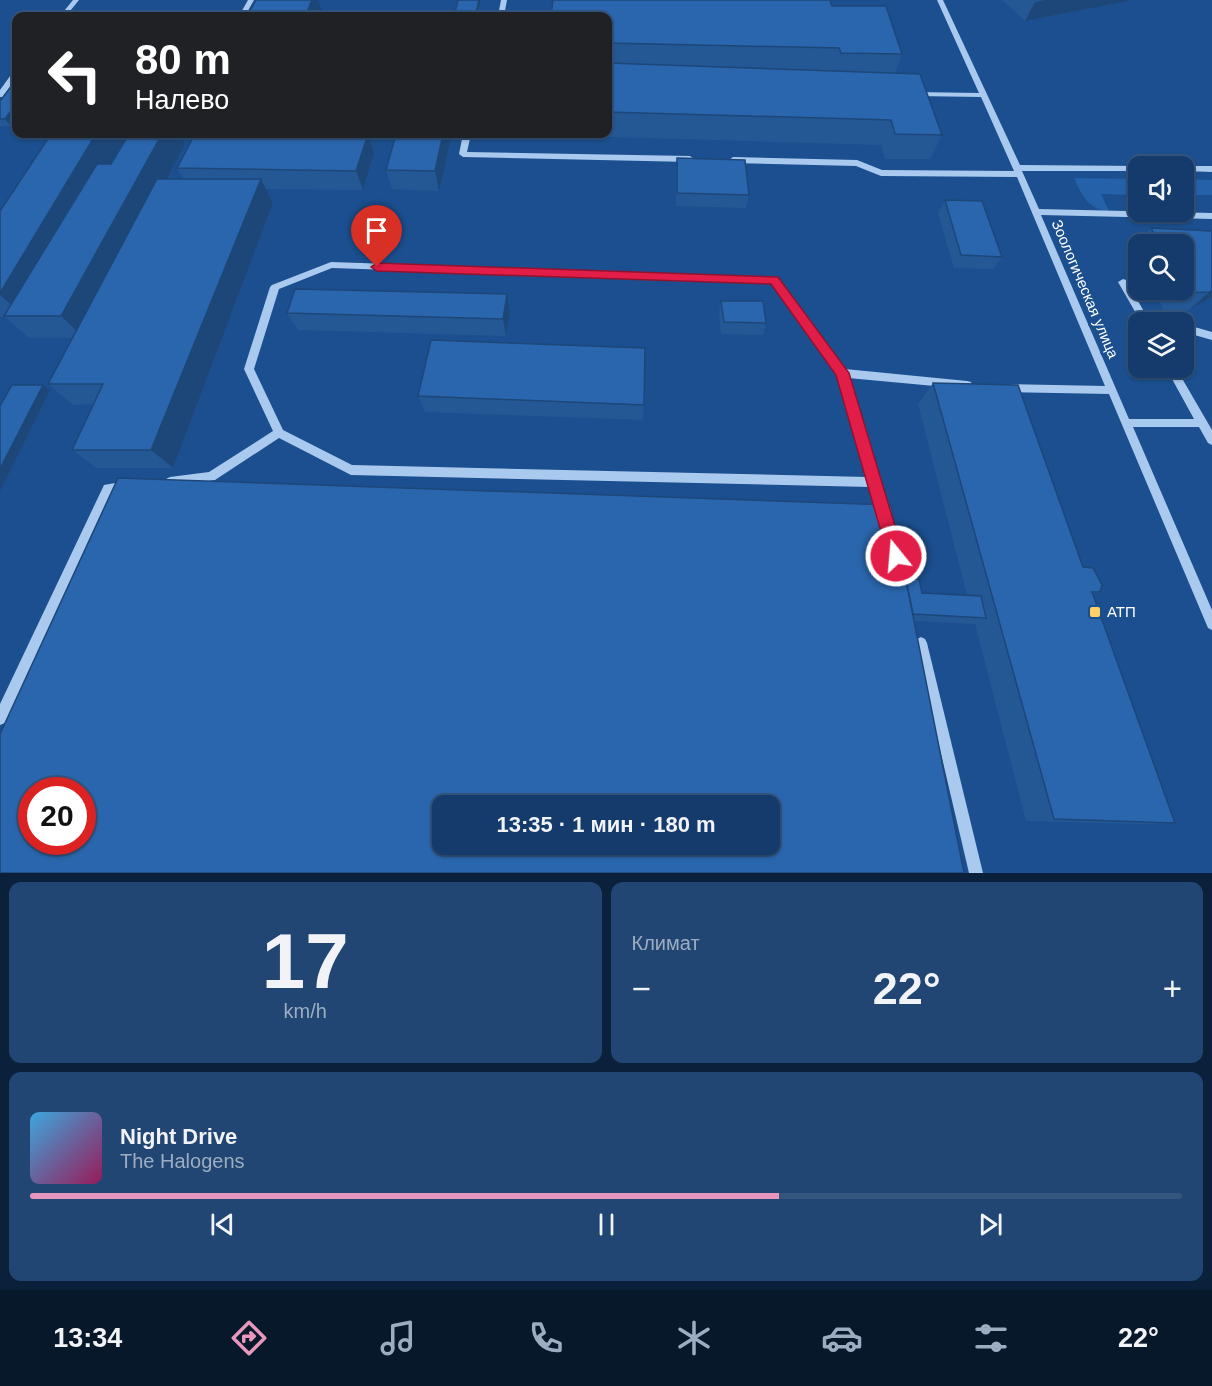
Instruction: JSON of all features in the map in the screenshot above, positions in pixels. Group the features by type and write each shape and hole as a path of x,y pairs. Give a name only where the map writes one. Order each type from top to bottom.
{"street":[{"path":"66,12 76,0"},
{"name":"Зоологическая улица","path":"940,0 1035,212 1212,624"},
{"path":"0,95 12,79"},
{"path":"905,93 983,95"},
{"path":"466,138 463,154 702,159"},
{"path":"726,160 857,163 881,173 1128,168"},
{"path":"1194,169 1212,169"},
{"path":"1035,212 1212,216"},
{"path":"874,482 351,470 279,433 249,369 275,287 331,265 774,280 842,373 890,535"},
{"path":"1123,282 1140,312"},
{"path":"1194,331 1212,336"},
{"path":"842,373 973,386"},
{"path":"1177,378 1212,440"},
{"path":"997,388 1112,390"},
{"path":"1126,423 1203,423"},
{"path":"0,718 108,488 211,477 279,433"},
{"path":"921,643 976,873"}],"shaded area":[{"path":"1074,178 1128,179 1128,195 1101,194 1109,211 1091,205 1080,191"},
{"path":"1194,179 1212,180 1212,195 1194,195"}],"building":[{"path":"256,0 312,0 307,12 249,12"},
{"path":"458,0 479,0 476,12 455,12"},
{"path":"553,0 830,0 832,6 886,6 902,54 841,53 839,48 612,43 612,12 552,12"},
{"path":"612,63 920,74 942,135 895,134 891,120 612,112"},
{"path":"12,85 12,109 5,119 0,119 0,101"},
{"path":"48,138 94,138 0,293 0,211"},
{"path":"127,138 160,138 61,316 4,316 97,164 111,164"},
{"path":"193,138 367,138 356,171 177,168"},
{"path":"395,138 442,138 435,171 386,170"},
{"path":"677,158 745,160 749,195 677,193"},
{"path":"157,179 261,179 151,450 72,450 103,384 48,384"},
{"path":"945,200 982,201 1002,257 961,255"},
{"path":"1151,228 1212,231 1212,290 1194,293 1194,234 1154,234"},
{"path":"295,289 507,294 503,319 287,313"},
{"path":"721,301 763,301 766,323 724,322"},
{"path":"431,340 645,348 644,405 418,396"},
{"path":"933,383 1018,385 1083,567 1093,568 1102,585 1100,592 1092,592 1175,823 1054,819"},
{"path":"12,385 43,385 0,469 0,406"},
{"path":"118,478 891,505 964,873 0,873 0,734"},
{"path":"906,579 919,579 922,593 981,596 986,618 913,614"}],"place":[{"name":"АТП","path":"1095,612"}],"route":[{"path":"377,267 774,280 842,373 896,556"}]}
